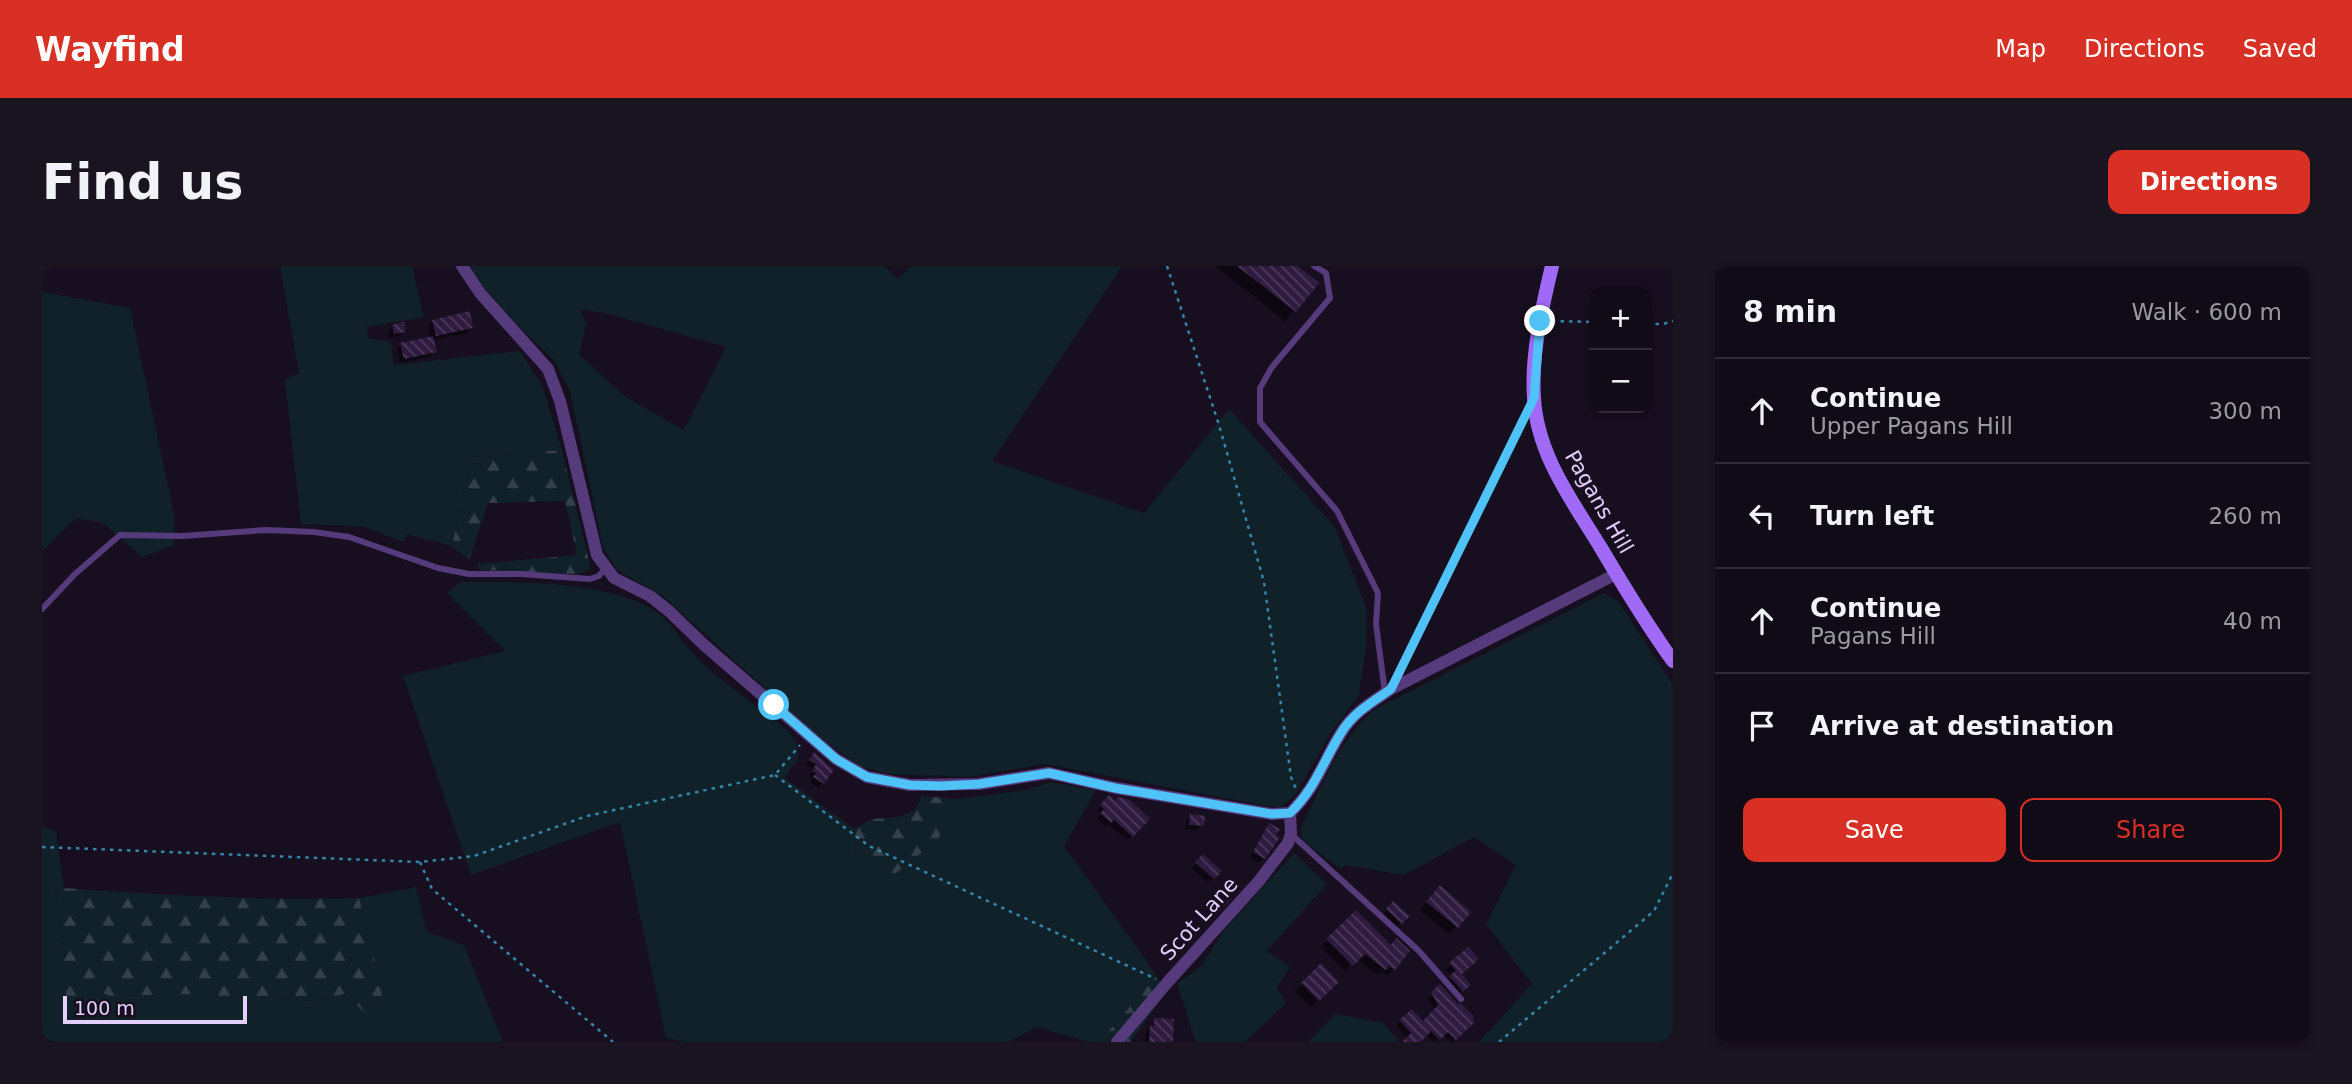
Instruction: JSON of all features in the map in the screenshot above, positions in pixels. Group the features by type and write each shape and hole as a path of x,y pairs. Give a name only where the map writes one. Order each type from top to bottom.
{"street":[{"path":"462,266 481,293 548,369 560,401 597,555 614,578 650,596 811,740 867,777 910,785 979,784 1049,773 1142,793 1272,814 1290,813 1315,784 1341,732 1363,707 1388,691 1616,574"},
{"name":"Pagans Hill","path":"1552,266 1540,321 1534,398 1547,455 1559,480 1616,574 1673,661"},
{"path":"1290,813 1291,834"},
{"name":"Scot Lane","path":"1117,1042 1259,881 1288,843 1291,834"}],"lane":[{"path":"1314,266 1326,273 1330,298 1272,367 1259,388 1259,422 1337,510 1378,593 1376,624 1388,691"},
{"path":"42,609 75,573 120,535 182,536 266,530 314,533 349,537 438,568 469,574 521,574 590,579 599,576 606,567"},
{"path":"1291,834 1418,950 1461,999"}],"path":[{"path":"1167,266 1219,425 1264,582 1291,777 1301,802"},
{"path":"1540,321 1589,323"},
{"path":"1652,324 1673,321"},
{"path":"1388,691 1534,398"},
{"path":"42,847 420,862 474,856 587,816 775,775 797,747 811,740"},
{"path":"775,775 869,846 1166,984"},
{"path":"420,862 432,889 613,1042"},
{"path":"1499,1042 1654,911 1673,873"}],"green space":[{"path":"280,266 412,266 424,317 367,327 368,338 391,342 394,365 520,351 542,385 562,450 471,457 452,546 407,534 403,542 366,527 301,524 285,380 299,373"},
{"path":"470,266 884,266 898,279 911,266 1122,266 992,461 1144,513 1229,409 1335,527 1366,607 1366,647 1359,695 1333,730 1294,797 1281,807 1045,764 969,777 890,774 861,767 822,740 663,596 617,570 603,547 570,391 554,360 522,330 483,286","holes":["581,309 609,314 726,347 684,430 624,396 579,354 586,326"]},
{"path":"42,292 130,308 174,514 174,545 142,557 103,523 76,518 42,551"},
{"path":"562,450 591,569 579,574 479,570 477,564 577,555 565,501 488,503 469,560 452,546 471,457"},
{"path":"461,582 536,583 591,589 640,603 659,614 707,668 785,728 796,742 799,757 785,778 854,829 856,854 863,861 938,840 956,799 1027,790 1050,782 1096,790 1064,846 1157,976 1099,1042 1089,1042 1037,1027 1007,1042 685,1042 666,1038 620,822 471,875 403,676 505,651 447,593"},
{"path":"1604,593 1619,602 1673,685 1673,1042 1479,1042 1532,984 1486,924 1516,865 1474,837 1404,875 1345,865 1341,869 1302,840 1301,828 1342,747 1364,719 1377,708"},
{"path":"922,796 956,799 938,840 892,876 863,861 856,854 854,829 873,819 900,817 915,810"},
{"path":"42,825 56,832 64,888 54,889 61,923 51,961 93,990 111,996 187,994 319,1001 351,992 374,1022 384,1007 359,898 416,887 427,932 464,945 503,1042 42,1042"},
{"path":"1294,853 1327,884 1267,951 1290,967 1277,987 1286,1003 1245,1042 1196,1042 1177,984 1201,966 1224,930"},
{"path":"54,889 248,898 359,898 384,1008 374,1022 356,1004 350,992 319,1001 187,994 111,996 93,990 68,998 51,961 61,923"},
{"path":"1157,976 1165,993 1131,1042 1099,1042"},
{"path":"1335,1014 1384,1023 1399,1042 1308,1042"}],"building":[{"path":"1237,266 1298,266 1319,283 1296,312"},
{"path":"470,311 473,328 436,336 432,320"},
{"path":"404,322 406,332 394,334 392,325"},
{"path":"433,336 437,352 404,359 400,343"},
{"path":"814,752 834,770 824,784 813,777 816,773 812,771 816,764 809,760"},
{"path":"1109,795 1115,801 1118,797 1130,800 1150,819 1133,837 1114,820 1111,823 1100,813 1104,809 1100,805"},
{"path":"1190,814 1205,816 1204,826 1189,825"},
{"path":"1269,823 1280,829 1276,835 1280,837 1265,859 1253,852"},
{"path":"1203,854 1222,871 1214,879 1195,862"},
{"path":"1440,885 1471,912 1458,928 1426,902"},
{"path":"1225,892 1231,899 1218,913 1210,905"},
{"path":"1393,901 1410,916 1402,924 1386,909"},
{"path":"1356,910 1391,945 1396,938 1410,951 1395,970 1389,966 1386,970 1365,954 1353,966 1326,939"},
{"path":"1468,947 1479,959 1462,974 1471,985 1463,992 1449,976 1456,970 1449,963"},
{"path":"1321,963 1339,982 1319,1001 1301,983"},
{"path":"1440,984 1474,1017 1472,1019 1475,1022 1456,1040 1448,1032 1440,1040 1431,1031 1421,1042 1402,1042 1411,1033 1399,1020 1412,1009 1423,1021 1438,1005 1431,992"},
{"path":"1154,1018 1174,1019 1173,1042 1149,1042 1150,1025 1154,1026"}],"route":[{"path":"774,705 811,740 867,777 910,785 940,786 979,784 1049,773 1115,788 1272,814 1290,813 1315,784 1341,732 1363,707 1391,689 1534,398 1540,321"}]}
